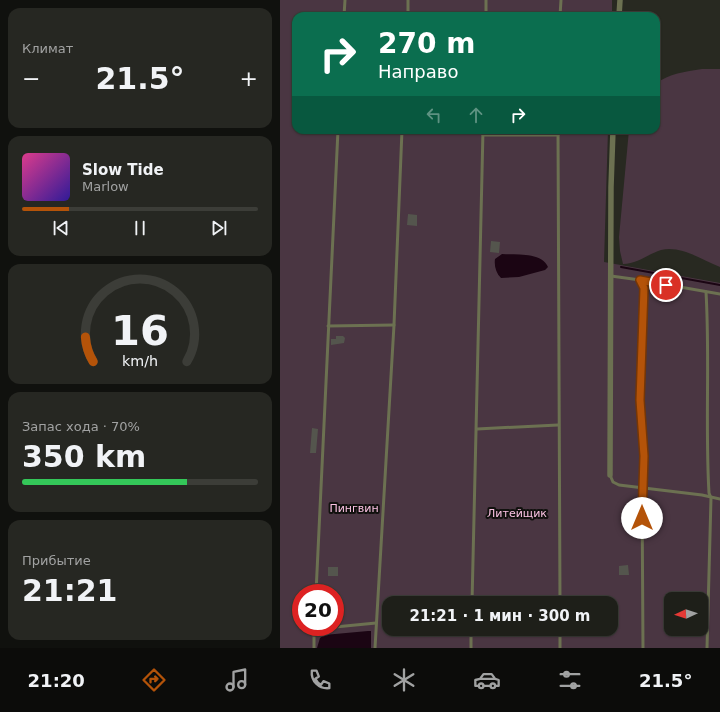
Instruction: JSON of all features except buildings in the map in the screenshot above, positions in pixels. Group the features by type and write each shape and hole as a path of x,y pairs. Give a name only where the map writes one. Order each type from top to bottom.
{"street":[{"path":"619,12 620,0"},
{"path":"610,475 611,187 614,134"}],"lane":[{"path":"344,12 345,0"},
{"path":"408,0 408,12"},
{"path":"486,0 486,12"},
{"path":"560,12 561,0"},
{"path":"316,584 338,134"},
{"path":"375,648 394,325 402,134"},
{"path":"472,596 483,135 558,135 558,426 560,596"},
{"path":"611,276 720,294"},
{"path":"640,280 644,288 640,400 644,456 642,489 643,648"},
{"path":"706,292 708,331 707,455 710,498 707,648"},
{"path":"328,326 394,325"},
{"path":"476,429 558,426"},
{"path":"610,475 613,482 618,485 702,495 720,500"},
{"path":"344,626 376,623"},
{"path":"314,636 314,648"},
{"path":"471,648 472,636"},
{"path":"560,636 560,648"}],"green space":[{"path":"280,0 612,0 612,12 292,12 292,134 608,134 604,262 720,283 720,648 280,648"},
{"path":"702,69 720,69 720,267 684,251 669,249 661,250 638,261 623,264 619,237 629,134 660,134 660,81 666,77"}],"shaded area":[{"path":"502,254 528,255 545,262 548,267 545,270 519,277 501,278 495,267 495,259"},
{"path":"371,631 371,648 317,648 320,638 323,636 344,636 344,633"}],"waterway":[{"path":"621,267 720,285"}],"route":[{"path":"642,518 644,456 640,400 644,288 640,280 666,285"}],"park label":[{"name":"Пингвин","path":"354,508"},
{"name":"Литейщик","path":"517,513"}]}
